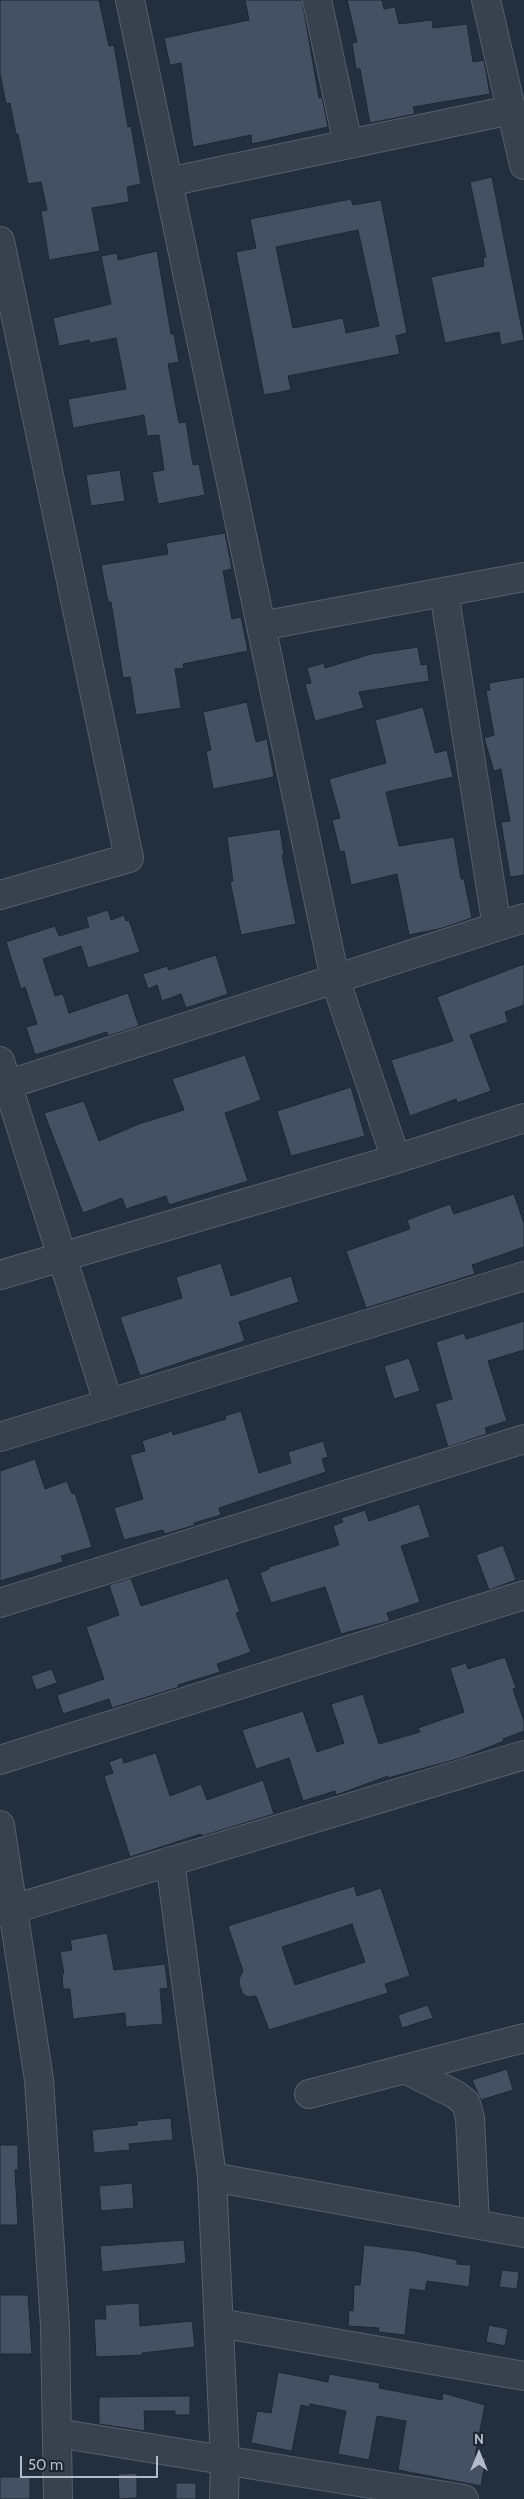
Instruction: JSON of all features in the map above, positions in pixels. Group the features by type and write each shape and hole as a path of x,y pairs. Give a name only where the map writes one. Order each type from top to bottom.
{"street":[{"path":"130,0 335,979 396,1159"},
{"path":"316,0 348,144"},
{"path":"486,0 524,165"},
{"path":"168,182 511,110"},
{"path":"0,242 129,858 0,895"},
{"path":"261,626 524,577"},
{"path":"444,592 497,927"},
{"path":"108,1402 2,1078 335,979 524,918"},
{"path":"0,1276 61,1256 396,1159 524,1118"},
{"path":"0,1437 108,1402 524,1276"},
{"path":"0,1603 524,1439"},
{"path":"0,1760 524,1595"},
{"path":"7,1911 524,1755"},
{"path":"0,1825 7,1911 39,2080 55,2326 58,2499"},
{"path":"170,1861 212,2177 225,2460 224,2499"},
{"path":"310,2094 524,2038"},
{"path":"406,2069 466,2103 470,2118 475,2224"},
{"path":"212,2177 524,2233"},
{"path":"219,2323 524,2376"},
{"path":"57,2433 464,2499"}],"building":[{"path":"0,0 99,0 109,46 114,45 128,127 131,126 141,184 127,187 129,202 92,208 100,251 49,260 41,211 47,210 41,182 28,184 18,134 16,134 10,103 6,104 0,73"},
{"path":"245,0 302,0 319,98 322,97 328,127 252,144 251,135 193,147 181,63 170,65 164,38 249,20"},
{"path":"347,0 382,0 384,9 395,7 399,24 432,20 433,28 467,24 473,62 484,60 490,94 413,107 415,114 370,123 360,69 356,69 352,43 357,42"},
{"path":"492,177 524,340 501,345 499,332 445,343 431,277 484,266 483,257 486,257 470,182"},
{"path":"351,199 353,205 381,200 407,333 396,336 400,354 288,376 291,390 264,395 236,252 256,248 250,219","holes":["358,230 379,326 346,333 343,318 293,328 276,247"]},
{"path":"157,251 171,334 174,334 179,362 168,364 179,423 186,422 193,465 199,464 205,495 158,504 152,472 164,470 159,435 147,436 144,415 73,428 68,399 126,389 116,338 90,343 89,340 59,346 53,318 111,304 101,256 117,253 118,260"},
{"path":"120,470 125,501 91,506 86,475"},
{"path":"225,533 232,569 223,571 232,619 241,617 248,651 183,664 184,668 175,669 181,708 136,715 130,677 123,678 111,602 108,602 101,565 168,554 166,543"},
{"path":"418,647 421,665 427,664 429,681 359,692 364,708 315,721 305,684 311,683 307,668 324,663 325,668 371,654"},
{"path":"524,677 524,875 510,877 501,822 510,821 501,769 494,771 484,738 494,735 486,691 490,690 489,683"},
{"path":"247,702 256,742 267,739 274,777 213,789 206,751 211,750 203,712"},
{"path":"423,707 435,753 447,750 453,777 386,792 399,846 454,837 461,879 464,879 472,918 439,929 409,935 397,874 351,885 344,851 340,852 332,820 340,818 329,779 386,763 375,720"},
{"path":"280,829 284,855 282,855 296,924 241,935 230,881 233,881 227,837"},
{"path":"108,910 111,920 124,915 126,921 129,920 140,952 88,968 81,946 43,959 55,996 63,994 69,1013 128,993 139,1026 108,1036 107,1032 35,1055 26,1027 37,1024 25,987 21,989 6,942 55,926 59,936 89,927 86,917"},
{"path":"216,955 228,994 186,1008 181,994 162,1001 157,985 148,989 143,974 167,966 169,970"},
{"path":"524,964 524,1005 505,1012 508,1022 470,1035 491,1091 457,1103 456,1099 410,1116 391,1060 453,1041 437,997"},
{"path":"245,1055 261,1100 225,1113 248,1181 169,1205 166,1196 126,1209 122,1198 83,1213 44,1113 84,1101 99,1141 139,1124 184,1110 172,1079"},
{"path":"351,1087 365,1136 291,1156 277,1111"},
{"path":"514,1194 524,1223 524,1247 472,1265 475,1274 366,1308 346,1251 410,1229 407,1220 450,1204 454,1214"},
{"path":"221,1263 231,1296 291,1276 299,1302 239,1322 245,1341 140,1376 120,1317 182,1298 176,1277"},
{"path":"524,1321 524,1350 488,1361 507,1421 485,1428 487,1434 448,1447 435,1404 452,1399 436,1342 464,1333 466,1339"},
{"path":"409,1358 420,1391 394,1399 384,1366"},
{"path":"241,1411 259,1473 291,1463 288,1452 323,1441 328,1457 322,1459 326,1472 219,1508 221,1515 194,1523 195,1525 165,1534 163,1530 124,1540 114,1508 143,1499 130,1455 145,1451 142,1441 172,1431 173,1435 226,1419 225,1416"},
{"path":"35,1459 45,1489 67,1481 72,1494 75,1493 92,1547 61,1556 63,1562 0,1581 0,1471"},
{"path":"419,1504 430,1537 401,1546 420,1602 387,1613 390,1621 341,1634 325,1587 271,1603 260,1573 269,1569 269,1567 339,1545 333,1526 343,1522 341,1518 365,1510 369,1521"},
{"path":"503,1545 516,1580 489,1590 476,1555"},
{"path":"131,1578 141,1606 228,1578 240,1612 236,1613 251,1652 217,1664 220,1672 178,1685 179,1687 112,1708 109,1699 63,1714 57,1695 104,1679 86,1627 119,1615 109,1585"},
{"path":"505,1657 516,1688 513,1689 524,1721 524,1731 503,1739 504,1741 461,1758 388,1778 388,1776 336,1795 335,1791 303,1801 289,1758 256,1769 242,1730 303,1711 317,1752 344,1743 331,1704 363,1694 379,1744 420,1732 418,1728 464,1712 450,1668 466,1663 468,1669"},
{"path":"52,1669 57,1683 36,1690 31,1676"},
{"path":"156,1753 170,1796 201,1784 207,1800 263,1780 274,1814 202,1836 201,1834 130,1857 104,1776 113,1773 109,1762 122,1757 124,1763"},
{"path":"354,1886 357,1896 381,1888 410,1976 385,1984 388,1993 269,2030 256,1996 248,1997 243,1994 240,1987 239,1979 243,1971 228,1926","holes":["352,1924 365,1962 295,1985 282,1947"]},
{"path":"107,1933 114,1970 165,1964 168,1988 160,1989 163,2024 126,2027 125,2013 73,2019 70,1989 63,1989 62,1974 64,1974 60,1952 72,1950 70,1940"},
{"path":"428,2005 433,2018 402,2028 398,2015"},
{"path":"507,2069 513,2090 481,2100 472,2080"},
{"path":"171,2118 173,2140 129,2144 130,2150 94,2153 92,2130 137,2125 137,2121"},
{"path":"0,2145 18,2145 18,2170 15,2170 18,2225 0,2225"},
{"path":"132,2183 134,2208 101,2211 99,2186"},
{"path":"184,2240 186,2263 102,2272 100,2246"},
{"path":"364,2245 415,2251 457,2260 457,2264 471,2265 469,2287 427,2281 425,2291 410,2289 405,2335 378,2332 379,2328 348,2326 349,2310 353,2311 354,2285 360,2285"},
{"path":"502,2270 519,2272 517,2289 499,2287"},
{"path":"0,2295 28,2295 32,2354 0,2354"},
{"path":"139,2303 140,2326 192,2321 195,2347 142,2353 142,2355 96,2357 94,2319 106,2319 105,2305"},
{"path":"489,2325 508,2329 505,2346 486,2342"},
{"path":"278,2372 328,2382 329,2374 380,2383 379,2388 442,2400 443,2393 485,2405 475,2456 486,2458 481,2486 398,2470 406,2421 377,2416 369,2460 338,2454 346,2411 310,2404 309,2407 301,2405 292,2451 251,2443 257,2411 271,2413"},
{"path":"190,2396 190,2415 175,2415 175,2411 144,2411 145,2431 99,2424 99,2397"},
{"path":"137,2473 137,2498 119,2499 118,2474"},
{"path":"0,2477 30,2477 30,2499 0,2499"},
{"path":"176,2483 196,2483 196,2499 176,2499"}]}
